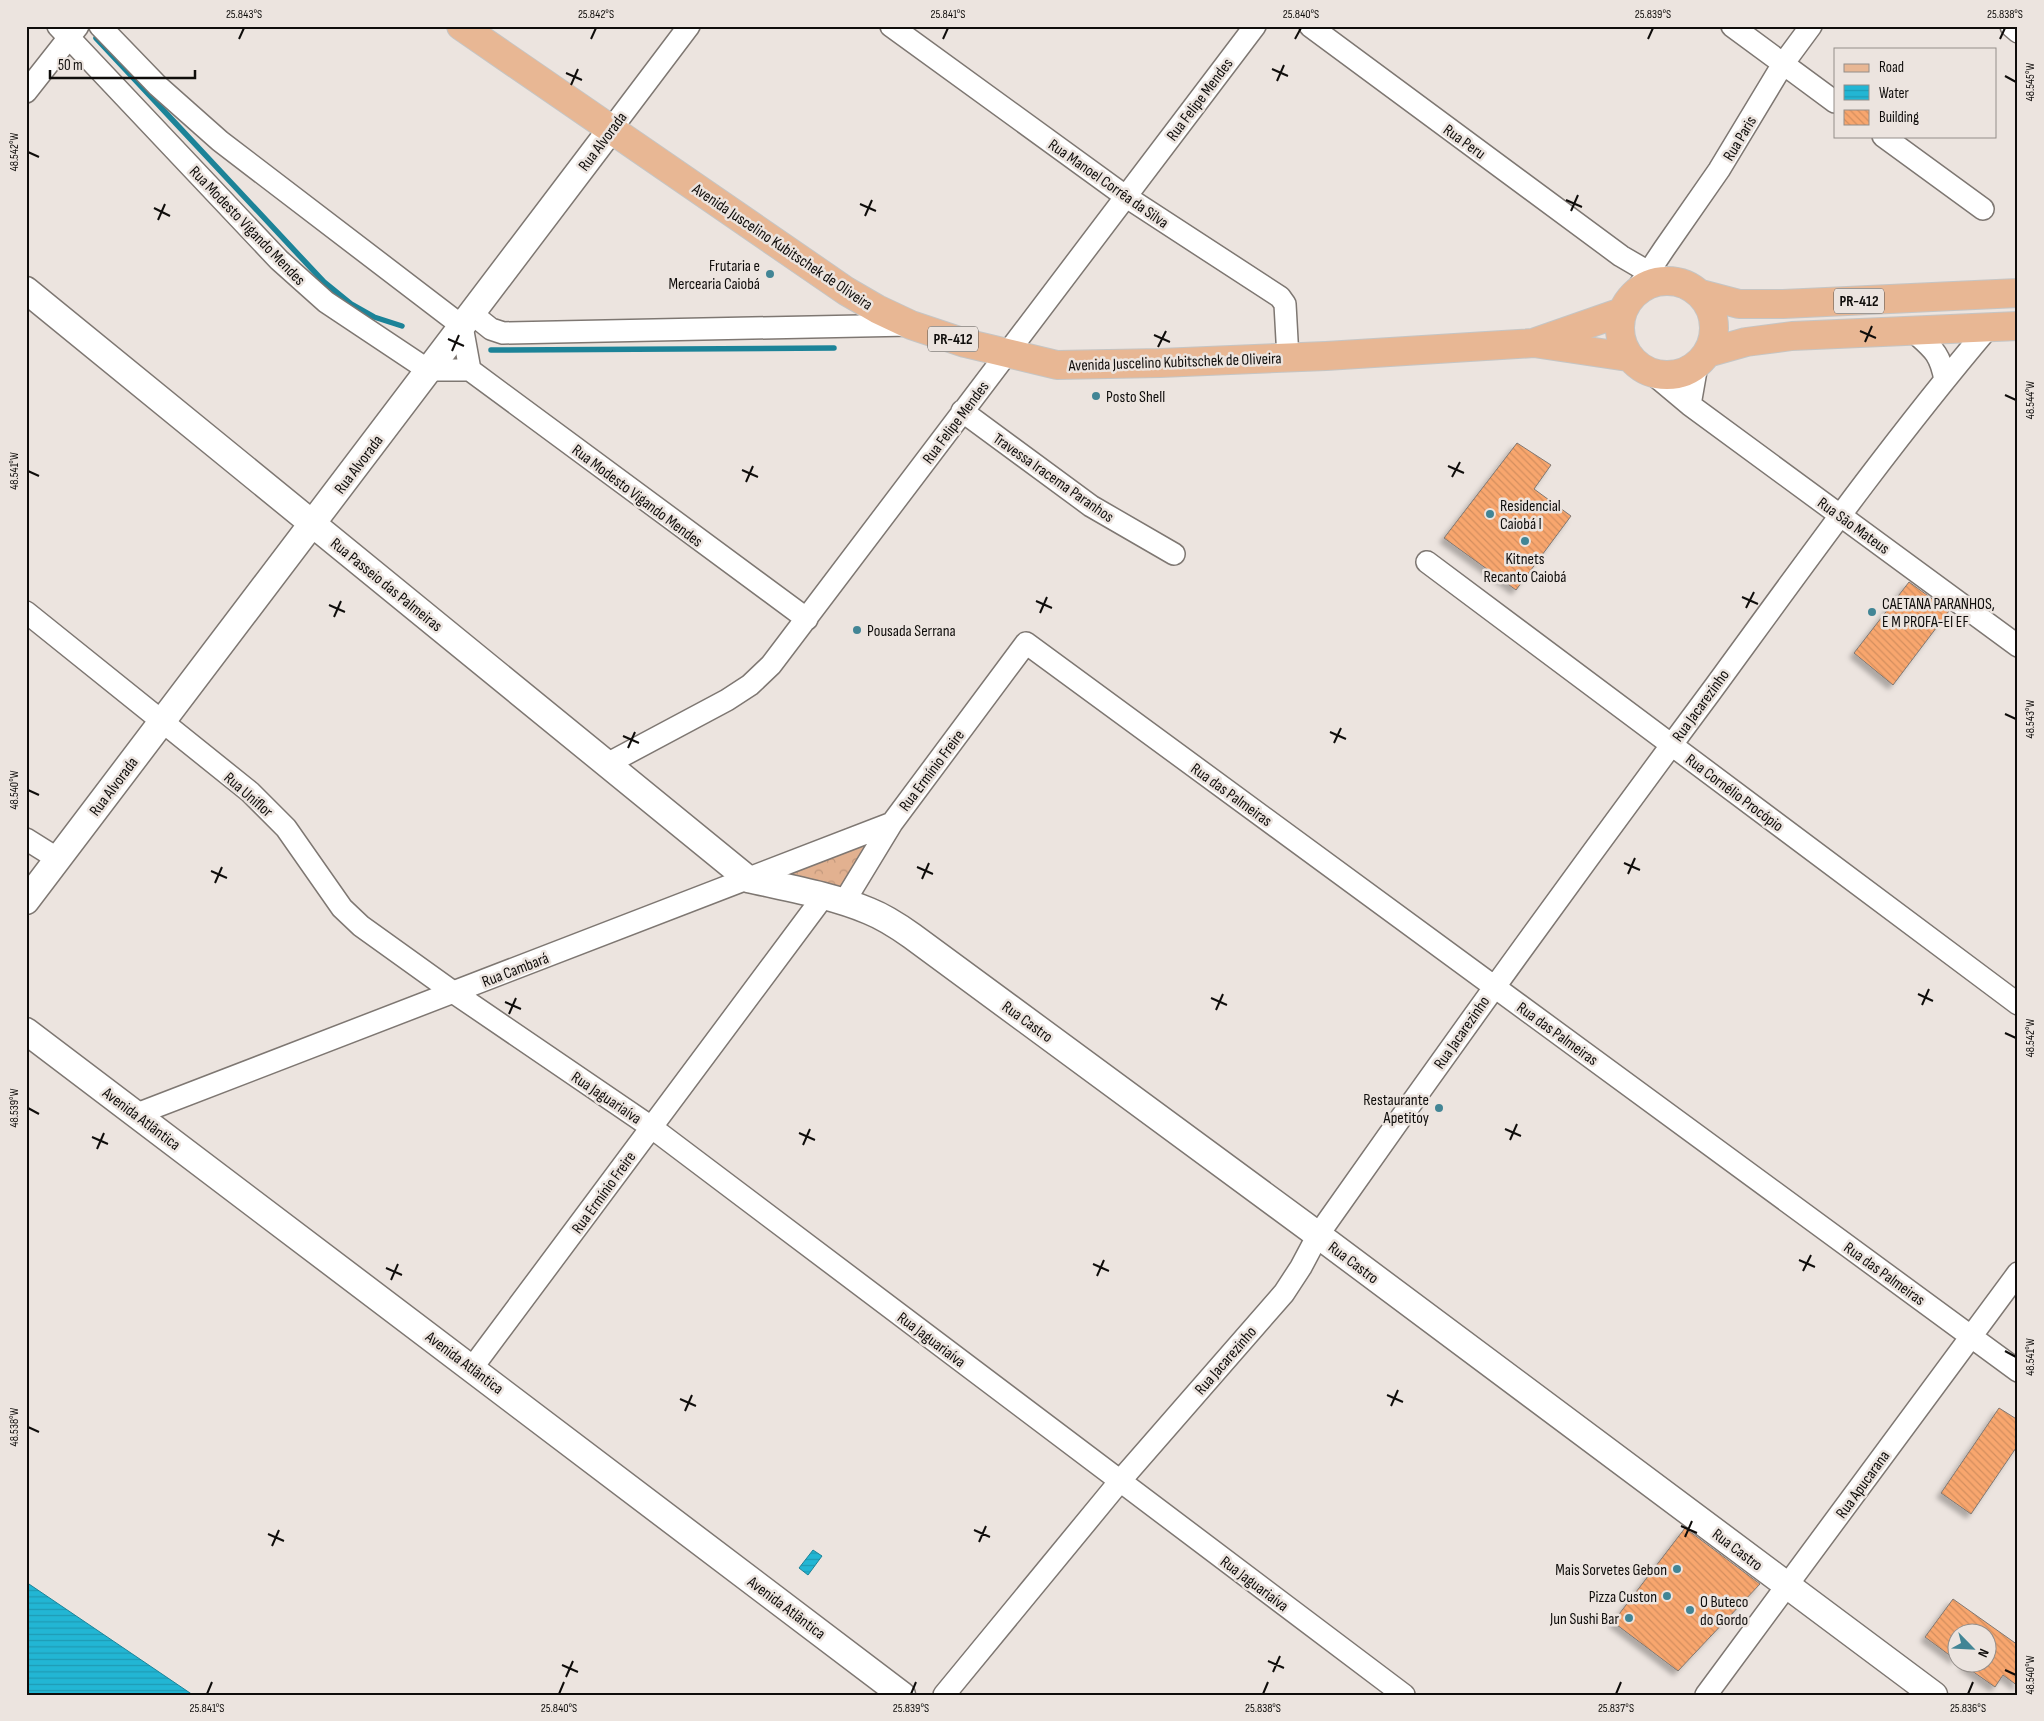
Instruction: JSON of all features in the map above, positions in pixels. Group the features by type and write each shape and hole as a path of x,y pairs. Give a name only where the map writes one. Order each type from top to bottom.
{"main road":[{"name":"Avenida Juscelino Kubitschek de Oliveira","path":"461,26 612,128 846,291 877,309 911,325 965,343 1057,365 1288,358 1534,343 1628,357"},
{"name":"PR-412","path":"1644,289 1678,281 1690,286 1701,294 1739,304 2018,293"},
{"name":"Avenida Juscelino Kubitschek de Oliveira","path":"1534,343 1644,289"},
{"path":"1628,357 1621,343 1619,328 1644,289"},
{"path":"1701,294 1710,307 1714,322 1713,339 1702,359"},
{"name":"PR-412","path":"1628,357 1639,367 1653,374 1668,376 1683,372 1702,359 1746,342 1792,336 2018,326"}],"street":[{"path":"100,26 158,86 213,135 466,320 503,333 911,325"},
{"name":"Rua Alvorada","path":"26,901 689,26"},
{"name":"Rua Manoel Corrêa da Silva","path":"891,26 1125,196 1280,297 1286,304 1288,358"},
{"name":"Rua Felipe Mendes","path":"607,764 727,700 750,685 771,665 1006,352 1255,26"},
{"name":"Rua Peru","path":"1310,26 1621,256 1644,289"},
{"path":"1732,26 1834,101"},
{"name":"Rua Paris","path":"1644,289 1662,267 1664,249 1719,170 1783,64 1811,26"},
{"path":"2011,26 2018,32"},
{"path":"26,92 68,30"},
{"name":"Rua Modesto Vigando Mendes","path":"68,30 279,260 298,278 346,316 428,370"},
{"path":"1886,138 1983,209"},
{"path":"1621,256 1629,272 1631,282 1644,289"},
{"name":"Rua Passeio das Palmeiras","path":"26,290 748,879"},
{"path":"428,370 470,370 466,320"},
{"name":"Rua Jacarezinho","path":"944,1695 1120,1481 1284,1293 1301,1267 1318,1235 1494,986 1840,515 1988,328"},
{"path":"1914,332 1934,350 1941,362 1945,380"},
{"path":"1690,406 1702,359"},
{"name":"Rua Modesto Vigando Mendes","path":"470,370 807,619"},
{"name":"Rua São Mateus","path":"1653,374 1690,406 2018,646"},
{"name":"Travessa Iracema Paranhos","path":"962,411 1091,506 1174,554"},
{"name":"Rua Cornélio Procópio","path":"1427,562 2018,1004"},
{"name":"Rua Uniflor","path":"26,612 250,792 286,828 342,908 355,920 453,992"},
{"name":"Rua Ermínio Freire","path":"472,1368 651,1127 834,899 1026,643"},
{"name":"Rua das Palmeiras","path":"1026,643 2018,1371"},
{"name":"Rua Cambará","path":"137,1114 892,823"},
{"path":"26,839 58,859"},
{"name":"Rua Castro","path":"748,879 834,899 868,910 889,920 1318,1235 1934,1695"},
{"name":"Rua Jaguariaíva","path":"453,992 651,1127 1404,1695"},
{"name":"Avenida Atlântica","path":"26,1032 137,1114 902,1695"},
{"name":"Rua Apucarana","path":"1706,1695 2018,1273"}],"green space":[{"path":"869,843 839,891 777,876"}],"water":[{"path":"813,1550 822,1556 808,1575 799,1568"},
{"path":"26,1582 193,1695 26,1695"}],"building":[{"path":"1517,443 1551,465 1534,489 1571,516 1516,590 1444,538"},
{"path":"1909,582 1949,611 1893,685 1854,653"},
{"path":"1999,1408 2018,1420 2018,1445 1971,1514 1941,1493"},
{"path":"1685,1528 1760,1584 1678,1671 1613,1622"},
{"path":"1953,1599 1988,1624 1946,1624 1946,1653 1925,1637"},
{"path":"1996,1629 2018,1645 2018,1686 2003,1675 1995,1687 1976,1674 1996,1674"}],"waterway":[{"path":"96,38 324,282 351,304 374,317 402,326"},
{"path":"491,350 834,348"}],"place":[{"name":"Frutaria e Mercearia Caiobá","path":"770,274"},
{"name":"Posto Shell","path":"1096,396"},
{"name":"Residencial Caiobá I","path":"1490,514"},
{"name":"Kitnets Recanto Caiobá","path":"1525,541"},
{"name":"CAETANA PARANHOS, E M PROFA-EI EF","path":"1872,612"},
{"name":"Pousada Serrana","path":"857,630"},
{"name":"Restaurante Apetitoy","path":"1439,1108"},
{"name":"Mais Sorvetes Gebon","path":"1677,1569"},
{"name":"Pizza Custon","path":"1667,1596"},
{"name":"O Buteco do Gordo","path":"1690,1610"},
{"name":"Jun Sushi Bar","path":"1629,1618"}]}
